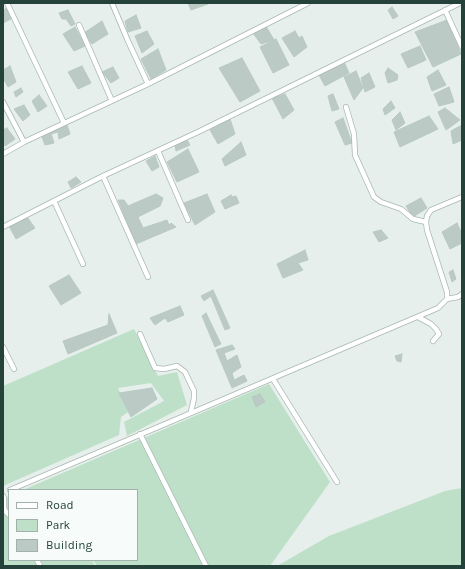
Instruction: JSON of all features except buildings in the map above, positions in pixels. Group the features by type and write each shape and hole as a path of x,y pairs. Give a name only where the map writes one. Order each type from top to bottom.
{"street":[{"path":"7,3 64,123"},
{"path":"112,3 148,84"},
{"path":"3,154 24,142 148,84 308,3"},
{"path":"3,227 103,176 158,151 460,3"},
{"path":"445,10 462,47"},
{"path":"79,25 112,101"},
{"path":"3,102 24,142"},
{"path":"346,107 354,134 356,157 374,197 381,202 401,209 413,219 426,222"},
{"path":"158,151 188,220"},
{"path":"103,176 148,277"},
{"path":"447,299 448,292 427,230 426,222 431,210 462,196"},
{"path":"54,201 83,264"},
{"path":"11,489 418,317 438,308 447,299 458,297 462,294"},
{"path":"418,317 431,324 436,329 439,334 433,341"},
{"path":"140,334 155,368 164,370 177,366 185,372 194,391 191,412"},
{"path":"3,347 14,369"},
{"path":"273,379 337,482"},
{"path":"140,434 206,566"},
{"path":"3,494 4,508 8,514"}],"green space":[{"path":"134,329 158,376 177,372 187,405 127,436 124,422 164,401 151,383 118,388 128,412 121,417 119,435 3,486 3,386"},
{"path":"269,384 330,482 270,566 97,566 94,561 138,561 138,489 25,489"},
{"path":"462,488 462,566 277,566 329,536 445,491"},
{"path":"8,496 8,561 92,561 95,566 3,566 3,499"}]}
